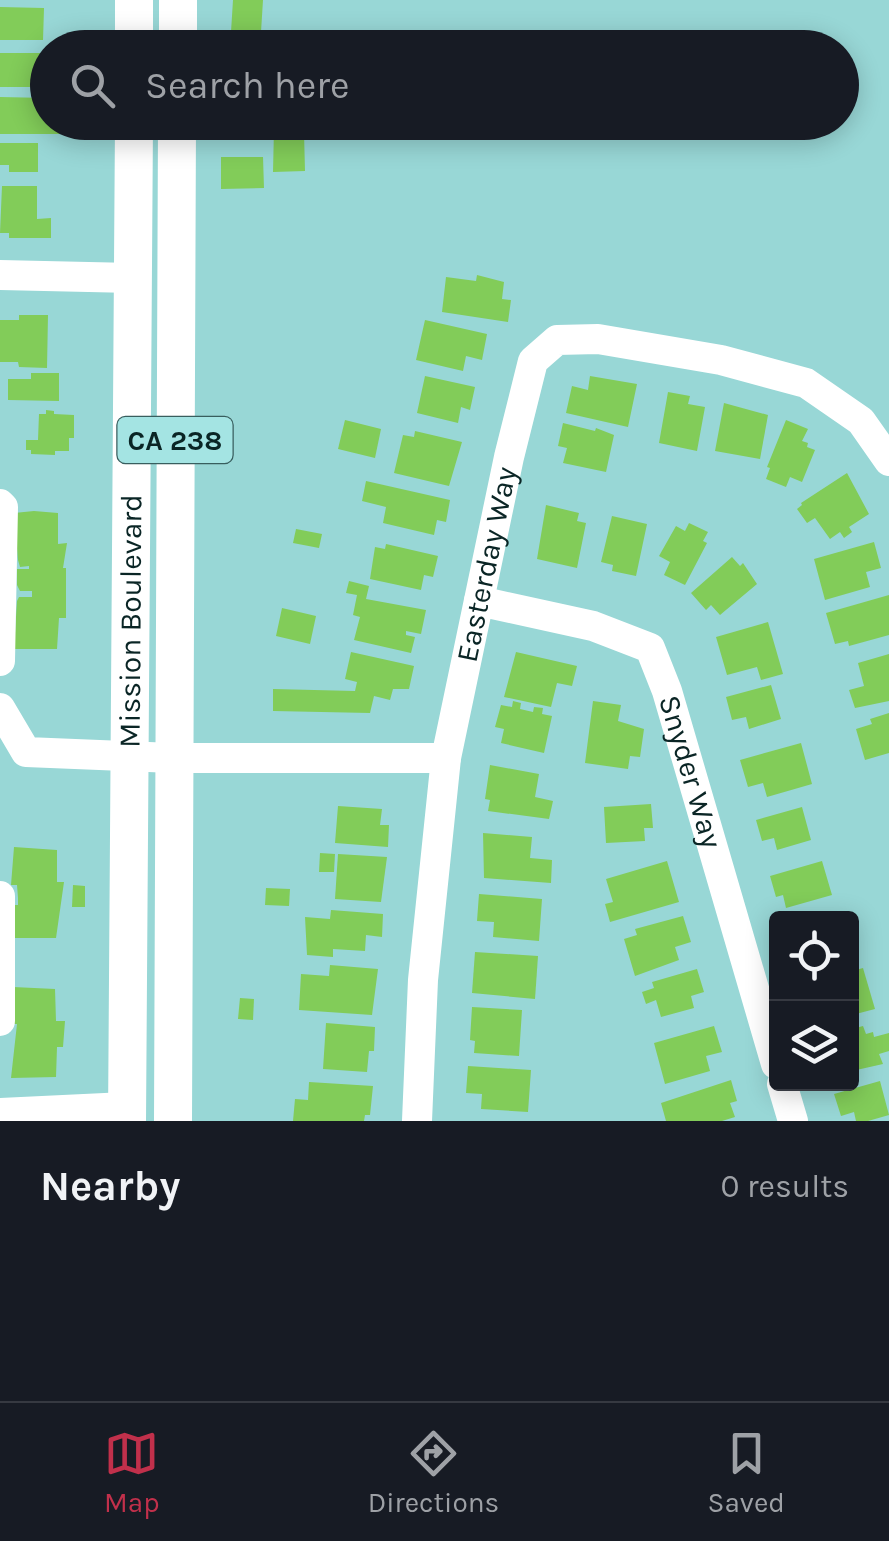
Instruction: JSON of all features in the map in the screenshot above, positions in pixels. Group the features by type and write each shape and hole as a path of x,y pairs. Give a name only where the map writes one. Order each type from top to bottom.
{"main road":[{"path":"134,0 134,30"},
{"path":"178,0 178,30"},
{"name":"Mission Boulevard","path":"127,1114 134,140"},
{"name":"Mission Boulevard","path":"173,1121 178,140"}],"street":[{"path":"0,275 133,278"},
{"name":"Easterday Way","path":"417,1121 423,980 446,758 532,361 557,340 598,339 720,360 806,383 861,422 889,461"},
{"path":"0,504 0,661"},
{"name":"Snyder Way","path":"479,601 593,626 650,648 667,691 769,1040"},
{"path":"0,708 26,752 173,758 446,758"},
{"path":"0,896 0,1020"},
{"path":"784,1091 793,1121"},
{"path":"0,1113 127,1114"}],"building":[{"path":"233,0 263,0 261,30 231,30"},
{"path":"0,7 44,8 43,30 30,30 30,40 0,40"},
{"path":"0,53 30,53 30,87 0,87"},
{"path":"0,97 30,98 30,134 0,134"},
{"path":"274,140 304,140 305,171 273,172"},
{"path":"0,143 38,143 38,172 9,172 9,165 0,165"},
{"path":"221,157 263,157 264,188 221,189"},
{"path":"2,186 37,186 37,219 51,218 51,238 9,238 9,233 0,233"},
{"path":"477,275 504,282 502,299 511,300 508,322 442,312 446,277 476,281"},
{"path":"19,315 48,315 47,368 0,362 0,320 19,320"},
{"path":"425,320 487,334 482,360 466,356 463,371 416,360"},
{"path":"31,373 59,373 59,401 8,400 8,379 31,379"},
{"path":"425,376 475,387 470,410 461,407 458,423 417,413"},
{"path":"590,376 637,384 628,427 566,413 572,386 588,390"},
{"path":"668,392 690,396 688,404 705,407 697,451 659,443"},
{"path":"724,403 768,415 760,459 715,451"},
{"path":"46,410 74,415 74,438 69,438 69,451 55,451 55,455 31,454 31,450 26,450 26,440 38,440 39,414 46,414"},
{"path":"345,420 381,429 375,458 338,449"},
{"path":"786,420 808,429 802,441 815,450 802,482 790,477 786,487 766,479"},
{"path":"563,423 614,435 606,472 563,463 567,448 558,446"},
{"path":"415,431 462,442 449,486 394,473 403,435 414,437"},
{"path":"847,473 869,514 849,527 852,532 844,538 840,532 830,539 815,518 807,523 797,509"},
{"path":"366,481 450,500 446,522 437,520 434,535 383,523 386,507 362,501"},
{"path":"546,505 579,513 577,521 586,523 577,568 537,559"},
{"path":"14,513 58,513 58,544 67,543 63,568 66,618 59,618 57,649 14,649 17,601 19,597 32,597 32,591 20,591 17,585 17,569 29,566 20,567 18,560"},
{"path":"612,516 647,524 636,576 612,571 613,565 601,562"},
{"path":"689,523 708,532 703,541 707,543 685,585 664,575 670,562 659,556 676,526 685,531"},
{"path":"296,529 322,534 319,548 293,543"},
{"path":"874,542 881,568 866,572 870,587 825,600 814,559"},
{"path":"386,544 438,556 433,577 424,575 421,590 370,579 375,547 385,549"},
{"path":"732,557 740,566 743,563 757,584 720,615 711,605 706,610 691,593"},
{"path":"349,581 369,586 366,599 426,610 421,634 406,631 406,635 415,637 411,653 354,640 360,617 353,615 357,595 346,593"},
{"path":"889,595 889,635 849,646 848,641 835,644 826,613"},
{"path":"282,608 316,616 310,644 276,636"},
{"path":"768,622 783,674 761,680 757,667 727,675 716,637"},
{"path":"351,652 414,666 409,689 393,689 390,700 374,696 370,713 273,711 273,689 355,691 357,682 345,679"},
{"path":"516,652 577,666 572,686 557,683 551,707 504,697"},
{"path":"889,654 889,701 855,708 849,690 864,686 858,663"},
{"path":"771,685 781,719 749,729 746,717 732,720 726,697"},
{"path":"513,701 521,703 520,709 533,712 534,707 543,708 542,714 552,716 544,753 501,743 504,729 495,727 501,705 512,707"},
{"path":"593,701 621,705 618,721 644,729 640,757 630,756 628,769 585,763"},
{"path":"889,713 889,753 865,760 856,729"},
{"path":"801,743 812,784 767,797 763,783 748,787 740,760"},
{"path":"490,765 539,774 535,797 553,801 549,819 488,811 490,800 485,799"},
{"path":"651,804 653,828 644,828 645,841 606,843 604,807"},
{"path":"338,806 382,809 380,825 389,825 388,847 335,843"},
{"path":"802,807 811,840 777,850 774,838 762,841 756,820"},
{"path":"483,833 532,837 530,858 552,860 551,883 484,878"},
{"path":"14,847 57,850 57,882 64,882 56,938 12,938 14,905 18,905 17,885 11,885"},
{"path":"320,853 335,854 334,872 319,872"},
{"path":"338,854 387,857 381,902 335,899"},
{"path":"667,861 679,902 610,922 605,904 613,902 606,879"},
{"path":"822,861 832,895 786,908 783,895 776,897 770,876"},
{"path":"73,885 85,886 85,907 72,907"},
{"path":"266,888 290,889 289,906 265,905"},
{"path":"479,894 542,899 539,941 493,937 494,922 477,921"},
{"path":"331,910 383,914 382,937 366,935 365,951 333,949 333,957 307,955 305,917 330,919"},
{"path":"683,916 691,942 675,947 679,960 635,976 624,939 637,935 635,929"},
{"path":"475,952 538,956 535,999 472,993"},
{"path":"330,965 378,969 372,1015 299,1010 301,974 329,976"},
{"path":"863,968 875,1009 859,1013 859,1001 859,969"},
{"path":"697,969 704,992 691,996 694,1008 661,1017 656,1000 646,1004 642,992 654,988 652,982"},
{"path":"13,987 55,989 56,1021 65,1021 63,1047 57,1047 56,1077 11,1078 17,1024 11,1024"},
{"path":"240,998 254,999 253,1020 238,1019"},
{"path":"472,1007 522,1010 519,1056 474,1053 475,1041 470,1040"},
{"path":"326,1023 375,1027 374,1051 369,1051 367,1072 323,1069"},
{"path":"714,1026 722,1052 706,1056 710,1071 665,1084 654,1043"},
{"path":"863,1026 866,1034 873,1032 874,1037 889,1033 889,1051 879,1054 883,1064 859,1069 859,1027"},
{"path":"468,1066 531,1070 528,1112 481,1109 482,1094 466,1093"},
{"path":"731,1080 737,1101 730,1103 735,1117 722,1121 666,1121 661,1103"},
{"path":"880,1081 889,1115 868,1121 856,1121 854,1112 841,1116 834,1094 859,1091 859,1087"},
{"path":"309,1082 373,1086 370,1115 365,1115 364,1121 293,1121 295,1099 308,1100"}]}
